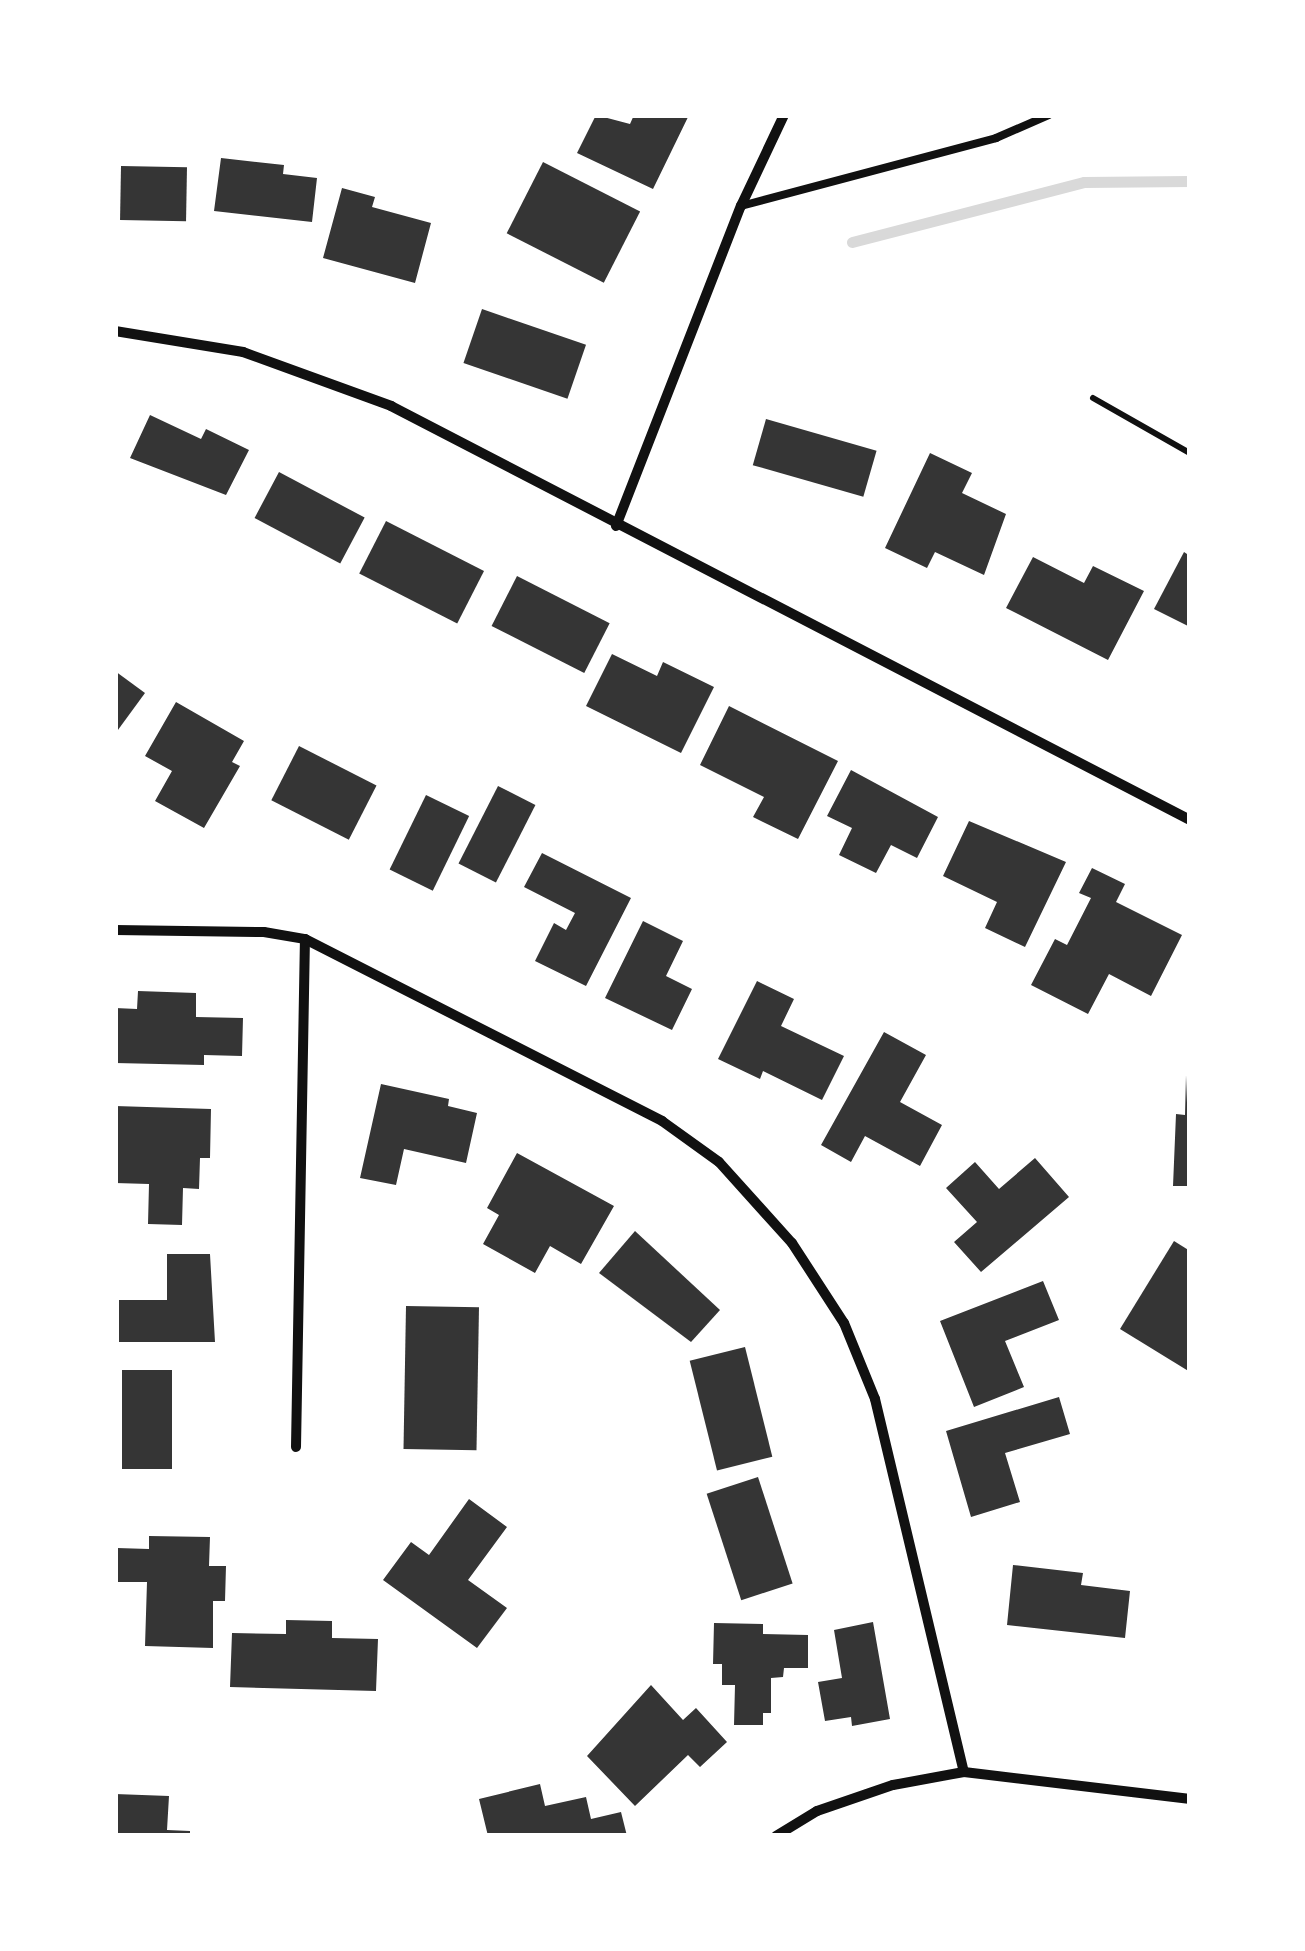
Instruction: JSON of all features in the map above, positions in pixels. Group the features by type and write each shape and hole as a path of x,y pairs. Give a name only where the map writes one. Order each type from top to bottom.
{"street":[{"path":"616,526 741,206 784,115"},
{"path":"115,331 243,352 391,406 616,526 1190,820"},
{"path":"115,930 264,932 305,939 662,1121 719,1162 792,1243 844,1324 876,1399 964,1772"},
{"path":"296,1447 305,939"},
{"path":"776,1836 817,1811 893,1785 964,1772 1190,1799"}],"lane":[{"path":"741,206 996,138 1049,115"}],"path":[{"path":"1182,115 1190,116"},
{"path":"1093,398 1190,453"}],"building":[{"path":"596,115 630,124 634,115 689,115 653,189 577,153"},
{"path":"221,158 284,165 283,174 317,178 312,222 214,211"},
{"path":"543,162 640,211 604,283 507,233"},
{"path":"121,166 187,167 186,221 120,220"},
{"path":"342,188 375,197 372,207 431,223 415,283 323,258"},
{"path":"482,309 586,345 567,399 463,363"},
{"path":"150,415 201,439 206,429 249,450 226,495 130,458"},
{"path":"766,419 877,451 863,497 753,465"},
{"path":"930,453 972,473 962,493 1006,514 984,575 935,552 927,568 885,548"},
{"path":"279,472 365,518 340,563 255,518"},
{"path":"386,521 484,571 457,624 359,574"},
{"path":"1184,552 1190,556 1190,627 1154,609"},
{"path":"1033,557 1084,583 1093,566 1144,591 1108,660 1006,608"},
{"path":"517,576 610,623 584,673 492,626"},
{"path":"612,654 657,676 663,662 714,687 681,753 586,706"},
{"path":"115,671 145,693 115,734"},
{"path":"176,702 244,741 232,762 240,766 204,828 155,801 172,771 145,756"},
{"path":"729,706 838,761 798,839 753,817 764,797 700,765"},
{"path":"299,746 377,785 349,840 271,800"},
{"path":"851,770 938,817 917,858 891,845 876,873 839,855 852,828 827,816"},
{"path":"498,786 535,805 496,883 459,864"},
{"path":"426,795 469,816 433,891 390,870"},
{"path":"969,821 1066,862 1025,947 985,928 997,902 943,876"},
{"path":"542,853 631,898 586,986 535,961 554,923 566,930 575,913 524,887"},
{"path":"1092,868 1125,884 1116,902 1182,935 1151,996 1109,974 1088,1014 1031,985 1055,939 1067,945 1091,898 1079,893"},
{"path":"643,921 683,941 666,976 692,989 672,1030 605,998"},
{"path":"757,981 794,999 781,1026 844,1056 822,1100 763,1071 760,1079 718,1059"},
{"path":"138,991 196,993 196,1017 243,1018 242,1056 204,1055 204,1065 115,1063 115,1008 137,1009"},
{"path":"884,1032 926,1055 900,1102 942,1125 920,1166 865,1136 851,1162 821,1145"},
{"path":"1186,1075 1190,1186 1173,1186 1176,1114 1185,1115"},
{"path":"381,1084 449,1099 448,1106 477,1113 466,1163 404,1149 396,1185 360,1178"},
{"path":"115,1106 211,1109 210,1158 200,1158 199,1189 183,1188 182,1225 148,1224 149,1184 115,1183"},
{"path":"517,1153 614,1206 581,1264 550,1246 535,1273 483,1244 499,1215 487,1208"},
{"path":"1035,1158 1069,1197 981,1272 954,1242 977,1222 946,1188 975,1162 999,1189"},
{"path":"635,1231 720,1310 691,1342 599,1273"},
{"path":"1174,1241 1190,1251 1190,1372 1120,1329"},
{"path":"167,1254 210,1254 215,1342 119,1342 119,1300 167,1300"},
{"path":"1043,1281 1059,1320 1005,1341 1024,1387 974,1407 940,1321"},
{"path":"406,1306 479,1307 476,1450 404,1449"},
{"path":"745,1347 772,1457 717,1470 690,1361"},
{"path":"122,1370 172,1370 172,1469 122,1469"},
{"path":"1059,1397 1070,1434 1005,1453 1020,1502 971,1517 946,1431"},
{"path":"758,1477 793,1584 741,1600 707,1494"},
{"path":"469,1499 507,1527 468,1580 507,1608 477,1648 383,1580 411,1542 429,1555"},
{"path":"149,1536 210,1537 209,1566 226,1566 225,1601 213,1601 213,1648 145,1646 147,1582 116,1582 117,1548 149,1549"},
{"path":"1013,1565 1083,1573 1081,1585 1130,1591 1125,1638 1007,1625"},
{"path":"286,1620 332,1621 332,1638 378,1639 376,1691 230,1687 232,1633 286,1634"},
{"path":"873,1622 890,1719 852,1726 851,1717 825,1721 818,1682 842,1678 834,1630"},
{"path":"714,1623 763,1624 763,1634 808,1635 808,1668 784,1668 783,1677 771,1678 771,1713 763,1713 763,1725 734,1725 735,1685 722,1685 722,1664 713,1664"},
{"path":"651,1685 683,1720 696,1708 727,1742 700,1767 688,1755 635,1806 587,1756"},
{"path":"540,1784 545,1806 586,1797 591,1819 621,1812 627,1836 488,1836 479,1799"},
{"path":"115,1794 169,1796 167,1830 190,1831 190,1836 115,1836"}],"waterway":[{"path":"852,242 1084,182 1190,181"}]}
